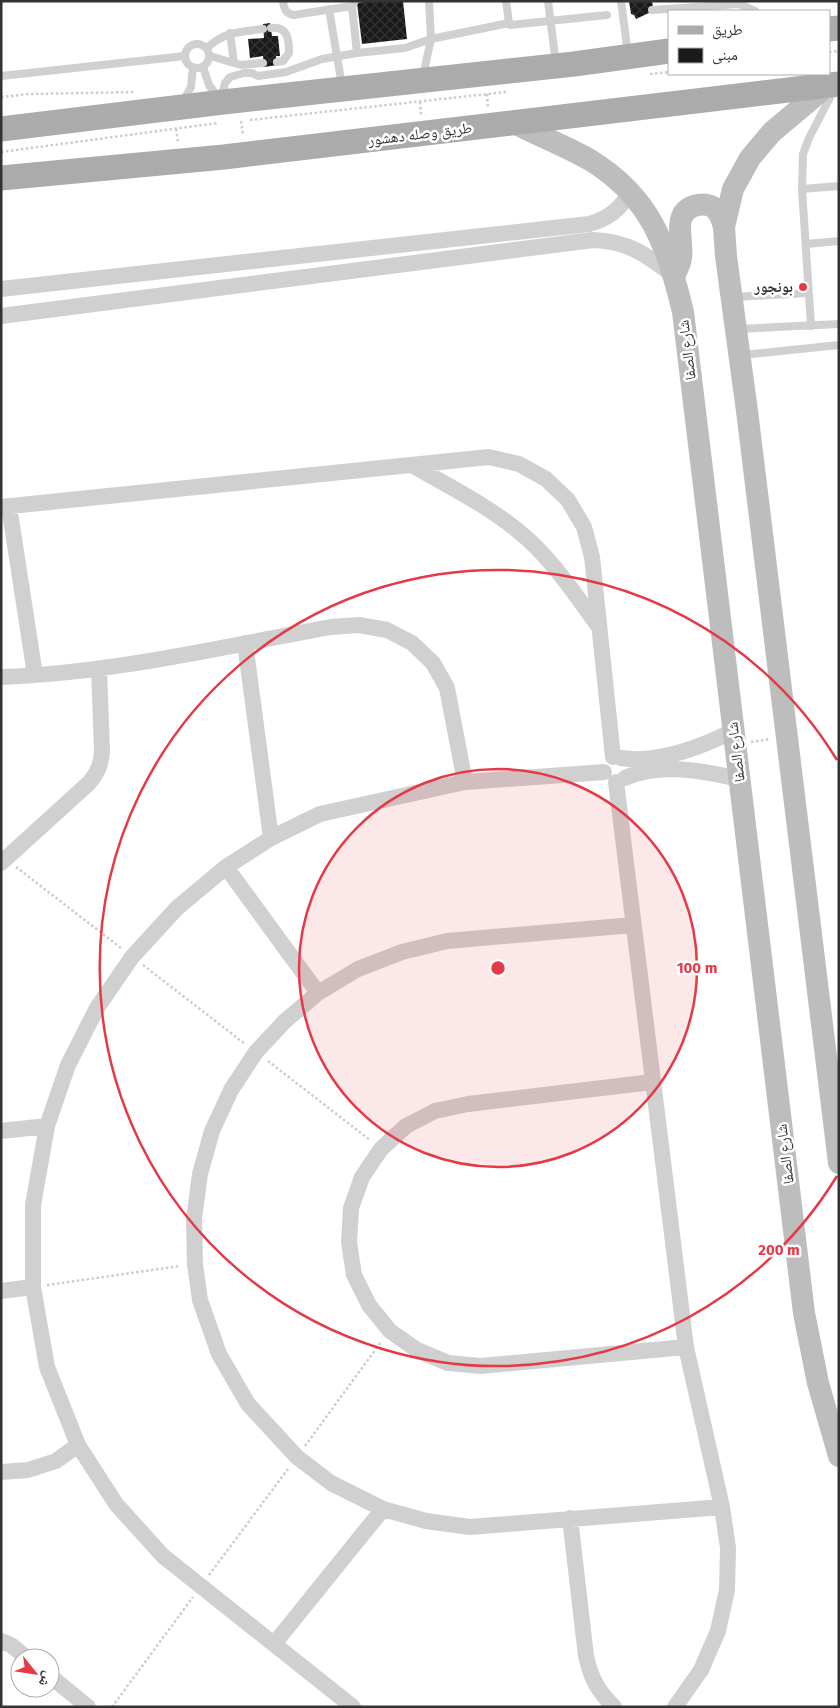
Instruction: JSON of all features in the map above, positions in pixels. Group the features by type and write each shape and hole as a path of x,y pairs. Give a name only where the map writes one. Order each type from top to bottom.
{"main road":[{"path":"1,130 176,118 226,112 342,89 421,91 556,66 668,52"},
{"name":"طريق وصله دهشور","path":"1,178 224,157 835,84"}],"street":[{"path":"724,227 733,188 750,158 772,132 835,84"},
{"name":"شارع الصفا","path":"514,123 588,160 610,174 630,192 657,230 674,276 683,312 804,1313 818,1383 839,1456"},
{"path":"1,290 589,224 606,218 621,206 630,192"},
{"path":"1,316 593,240 622,244 649,256 674,276 682,257 679,228 680,220 684,213 690,207 705,204 718,212 724,227 726,256 787,736 833,1060 839,1163"},
{"path":"564,226 566,244"},
{"path":"35,675 5,507 489,457 519,464 546,479 568,500 584,527 592,557 599,627 617,758"},
{"path":"412,465 478,503 518,531 553,565 599,627"},
{"path":"1,677 98,669 331,627 359,624 387,630 412,643 433,663 447,688 465,782"},
{"path":"245,643 271,838"},
{"path":"3,861 97,774 101,763 102,751 98,669"},
{"path":"675,1707 701,1670 718,1631 727,1590 728,1548 722,1507 686,1347 615,777 605,764 610,759 639,760 680,753 734,738"},
{"path":"615,777 629,771 625,760 617,758"},
{"path":"353,1707 163,1556 116,1504 78,1445 47,1367 33,1287 33,1205 47,1126 72,1057 97,1008 132,957 176,908 226,867 271,838 320,814 465,782 615,777 642,772 690,770 739,779"},
{"path":"226,867 318,993"},
{"path":"633,924 448,941 402,952 358,969 318,993 285,1021 256,1052 231,1090 212,1131 202,1166 194,1219 194,1264 200,1300 219,1354 248,1404 297,1457 331,1483 383,1509 426,1521 470,1527 722,1507"},
{"path":"652,1082 468,1104 436,1111 406,1126 381,1149 362,1177 352,1208 349,1242 354,1275 369,1305 390,1331 417,1350 448,1363 481,1366 686,1347"},
{"path":"1,1131 47,1126"},
{"path":"1,1291 33,1287"},
{"path":"1,1472 28,1470 56,1461 78,1445"},
{"path":"274,1644 383,1509"},
{"path":"570,1518 586,1656 591,1676 602,1695 614,1707"},
{"path":"1,1641 15,1648"},
{"path":"60,1684 88,1707"}],"lane":[{"path":"283,1 285,10 294,15 353,3 358,53"},
{"path":"421,91 431,39 429,1"},
{"path":"506,1 509,23"},
{"path":"548,1 556,66"},
{"path":"621,1 627,13 628,56"},
{"path":"652,10 739,3 753,10"},
{"path":"329,9 342,89"},
{"path":"226,112 223,97 224,87 230,77 248,72 258,76 286,72 314,61 358,53 405,48 431,39 509,23 513,25 607,14"},
{"path":"208,52 215,41 230,33 277,27 289,39 290,53 283,61 277,62"},
{"path":"230,33 234,63"},
{"path":"195,44 204,45 208,52 209,60 203,67 193,68 186,61 185,56 188,48 195,44"},
{"path":"208,52 234,63 247,65 263,63"},
{"path":"1,76 185,56"},
{"path":"203,67 209,85 226,112"},
{"path":"176,118 191,87 193,68"},
{"path":"811,326 802,189 803,154 835,84"},
{"path":"802,189 839,186"},
{"path":"806,244 839,241"},
{"path":"732,297 808,293"},
{"path":"736,329 839,324"},
{"path":"740,356 839,345"}],"path":[{"path":"650,74 668,72"},
{"path":"421,91 422,120"},
{"path":"1,152 176,118 226,112 241,121 421,91 486,94 515,91"},
{"path":"1,97 30,94 143,92"},
{"path":"486,94 489,112"},
{"path":"176,118 178,146"},
{"path":"241,121 244,139"},
{"path":"734,738 787,736"},
{"path":"3,861 132,957 381,1149"},
{"path":"33,1287 194,1264"},
{"path":"112,1707 390,1331"}],"building":[{"path":"403,1 407,39 362,44 357,3"},
{"path":"629,1 652,1 653,8 651,12 636,19 631,14"},
{"path":"270,23 272,36 278,36 280,56 276,56 277,65 264,67 263,56 250,58 248,39 264,38 263,24"}],"place":[{"name":"بونجور","path":"803,287"}]}
